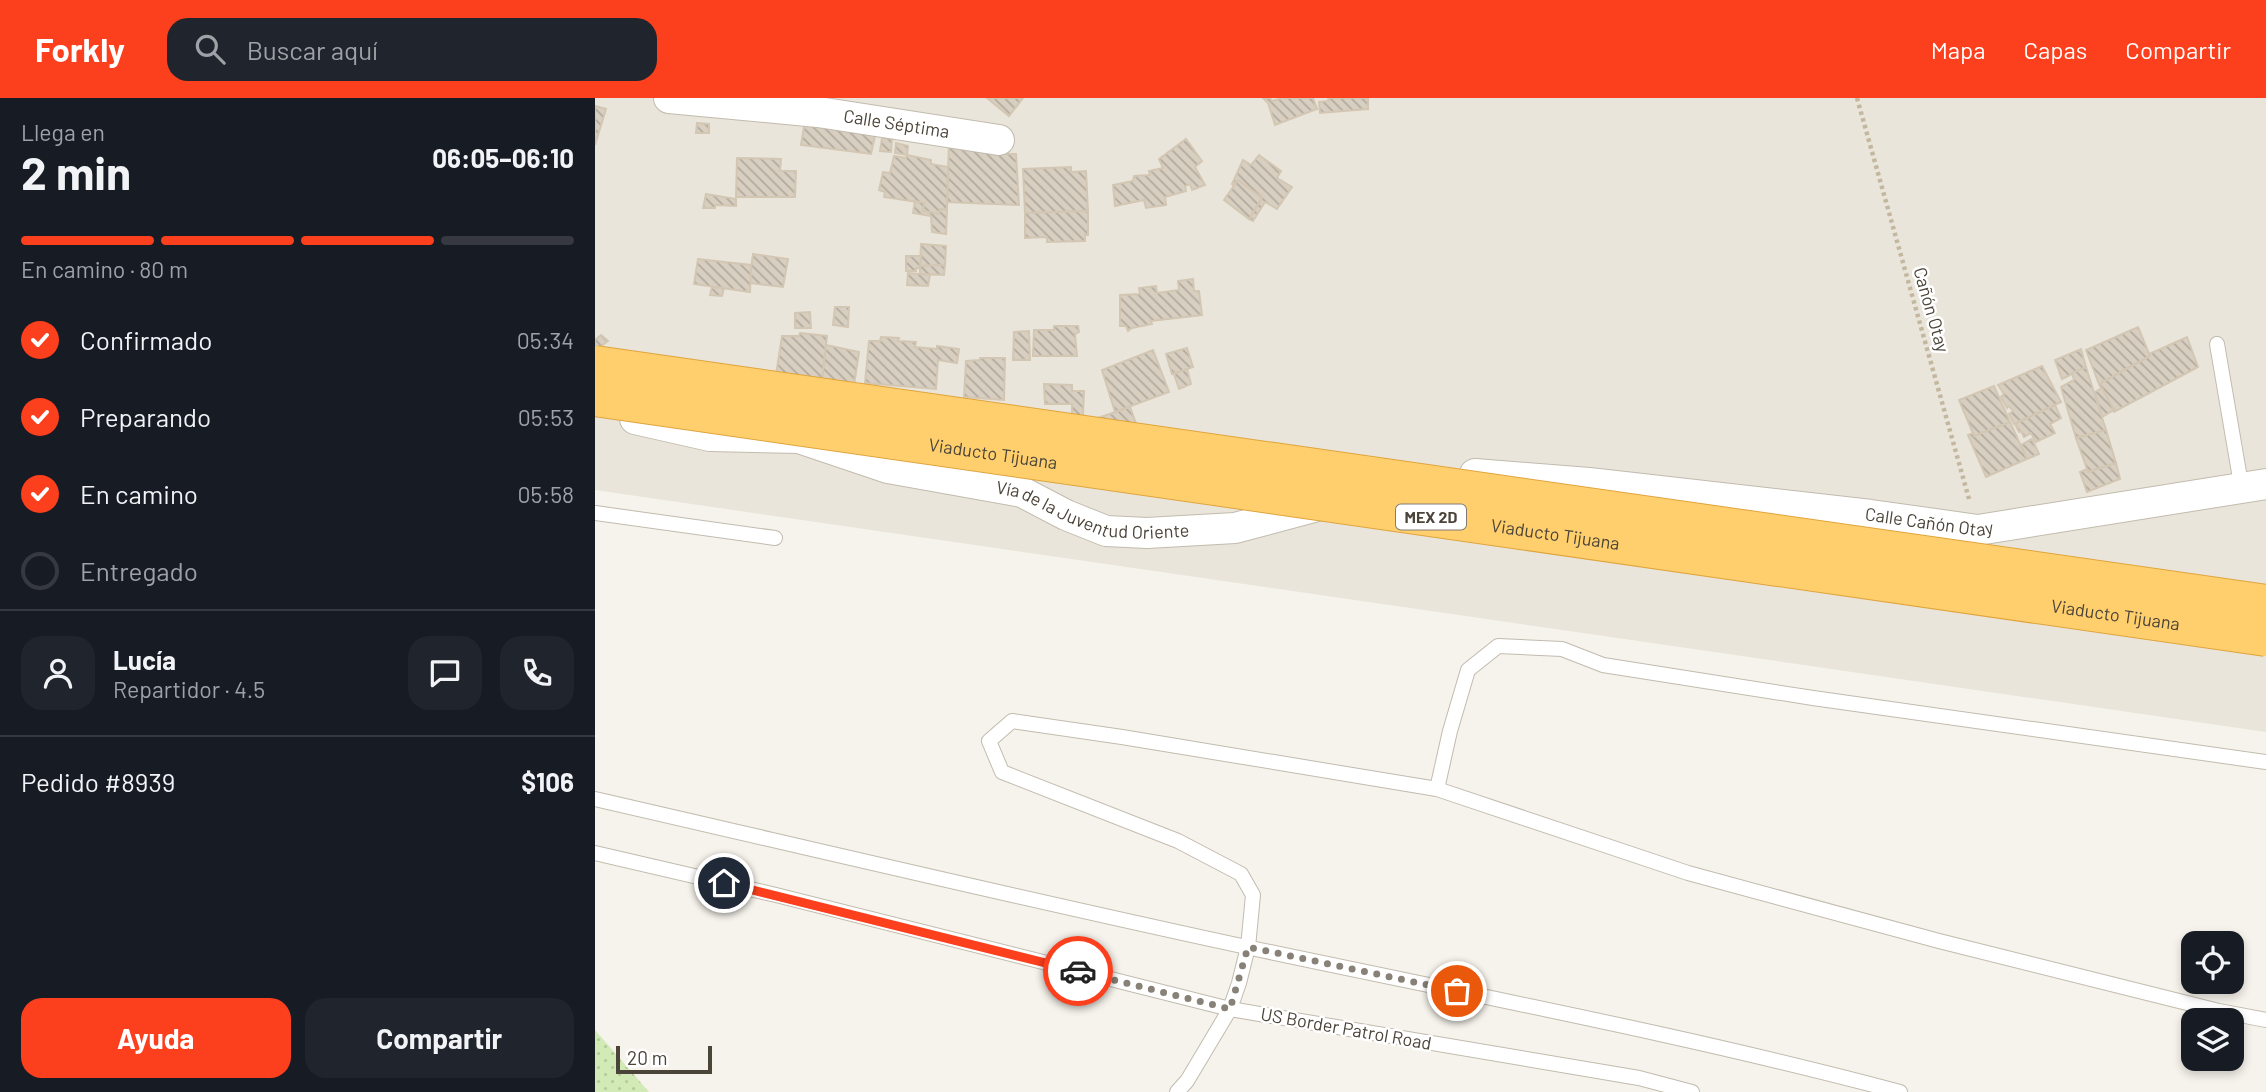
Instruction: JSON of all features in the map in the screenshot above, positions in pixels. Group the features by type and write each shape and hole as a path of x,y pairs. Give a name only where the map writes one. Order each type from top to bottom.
{"highway":[{"name":"Viaducto Tijuana","path":"595,365 2266,604"},
{"name":"Viaducto Tijuana","path":"595,397 2266,637"}],"street":[{"name":"Calle Séptima","path":"669,98 818,112 999,139"},
{"name":"Vía de la Juventud Oriente","path":"595,415 619,415 710,436 799,438 888,468 1023,492 1066,515 1106,531 1147,533 1235,528 1342,500 1413,470 1589,482"},
{"name":"Calle Cañón Otay","path":"1589,482 1978,530 2254,487"}],"lane":[{"path":"2217,344 2254,487"},
{"path":"595,513 775,538"},
{"path":"1437,789 1468,670 1499,646 1562,649 1603,665 1813,698 2266,762"},
{"path":"1177,1092 1187,1081 1230,1009 1248,947 1253,895 1241,874 1178,841 1002,772 989,741 1012,721 1437,789 1688,873 1938,942 2219,1011 2266,1020"},
{"path":"595,799 1085,912 1614,1024 1823,1071 1900,1092"},
{"name":"US Border Patrol Road","path":"595,853 789,898 1230,1009 1639,1078 1692,1092"}],"path":[{"name":"Cañón Otay","path":"1857,98 1978,530"}],"shaded area":[{"path":"595,98 2266,98 2266,732 595,490"}],"green space":[{"path":"595,1030 649,1092 595,1092"}],"building":[{"path":"987,98 1023,98 1009,116"},
{"path":"1263,98 1270,98 1272,101 1282,98 1313,98 1317,109 1275,125 1268,103"},
{"path":"1328,98 1368,98 1368,109 1320,113 1319,102 1329,101"},
{"path":"595,106 606,109 595,145"},
{"path":"805,121 876,131 871,154 801,145"},
{"path":"697,123 709,124 709,133 696,133"},
{"path":"882,138 892,139 891,152 880,151"},
{"path":"1186,139 1202,161 1195,167 1205,185 1192,190 1190,184 1185,186 1186,191 1165,197 1166,205 1146,208 1144,200 1115,206 1113,185 1133,181 1134,176 1150,175 1149,171 1163,168 1159,159"},
{"path":"949,142 1007,146 1007,154 1016,154 1019,205 947,202"},
{"path":"896,143 908,146 907,155 895,153"},
{"path":"907,155 948,167 947,210 940,209 939,214 923,211 924,203 884,197 885,192 879,190 883,172 890,173 894,156 906,158"},
{"path":"1259,155 1281,171 1277,178 1292,187 1277,209 1265,202 1253,221 1249,219 1262,198 1238,180 1234,186 1232,184 1243,160 1251,165"},
{"path":"737,158 781,159 780,171 796,171 795,197 736,197"},
{"path":"1071,167 1071,172 1086,171 1088,211 1025,213 1023,169"},
{"path":"1238,180 1262,198 1249,219 1224,200"},
{"path":"706,194 736,199 736,206 715,205 715,208 703,208"},
{"path":"915,201 924,203 923,211 939,214 940,209 947,210 946,234 932,232 931,216 913,213"},
{"path":"1088,211 1088,235 1085,235 1085,241 1047,242 1047,237 1025,238 1025,213"},
{"path":"921,244 946,246 945,265 920,266"},
{"path":"753,254 788,259 783,287 749,283"},
{"path":"906,256 921,256 920,266 945,265 944,275 920,274 920,268 906,271"},
{"path":"698,259 751,265 750,292 694,284"},
{"path":"908,273 930,275 928,286 907,285"},
{"path":"1193,279 1194,291 1199,291 1202,315 1151,321 1152,324 1128,331 1126,326 1120,326 1120,295 1140,294 1139,288 1156,286 1157,293 1179,290 1178,281"},
{"path":"712,287 724,288 722,296 710,295"},
{"path":"835,307 849,307 848,327 833,325"},
{"path":"810,312 811,328 795,328 795,313"},
{"path":"1054,326 1078,326 1079,332 1075,334 1077,356 1033,356 1034,330 1054,330"},
{"path":"2138,327 2150,356 2099,384 2086,350"},
{"path":"1029,331 1030,360 1013,360 1014,332"},
{"path":"800,333 827,336 822,383 776,375 782,336 799,336"},
{"path":"601,335 608,341 596,350 595,340"},
{"path":"881,337 916,342 915,347 959,349 957,363 938,360 936,389 865,383 869,341 880,341"},
{"path":"2187,337 2198,367 2114,412 2099,384 2150,356 2149,354"},
{"path":"826,345 859,352 852,399 822,383"},
{"path":"1187,348 1193,367 1172,374 1166,354"},
{"path":"2081,349 2086,367 2062,379 2055,360"},
{"path":"1153,350 1169,392 1115,412 1102,370"},
{"path":"1005,358 1004,400 964,397 966,361"},
{"path":"2042,366 2061,402 2014,424 2009,414 2013,411 2009,406 2007,408 2001,397 2004,394 1998,385"},
{"path":"2086,367 2106,430 2076,438 2061,387 2074,380 2072,373"},
{"path":"1187,369 1191,384 1179,389 1174,374"},
{"path":"1044,384 1072,385 1072,391 1084,391 1083,415 1072,415 1072,404 1045,404"},
{"path":"1994,386 2010,422 1974,436 1959,400"},
{"path":"2102,388 2114,410 2102,417 2095,392"},
{"path":"2055,405 2061,418 2050,424 2055,433 2036,442 2031,433 2024,437 2021,431 2019,432 2015,424"},
{"path":"1130,407 1138,429 1098,418"},
{"path":"2010,422 2027,459 1986,477 1968,435 1973,433 1974,436"},
{"path":"2106,430 2116,463 2088,472 2076,438"},
{"path":"2032,439 2039,454 2027,459 2021,445"},
{"path":"2116,463 2120,479 2087,492 2080,472"}],"way so far":[{"path":"1078,971 1230,1009 1248,947 1457,991"}],"route":[{"path":"724,883 1078,971"}]}
